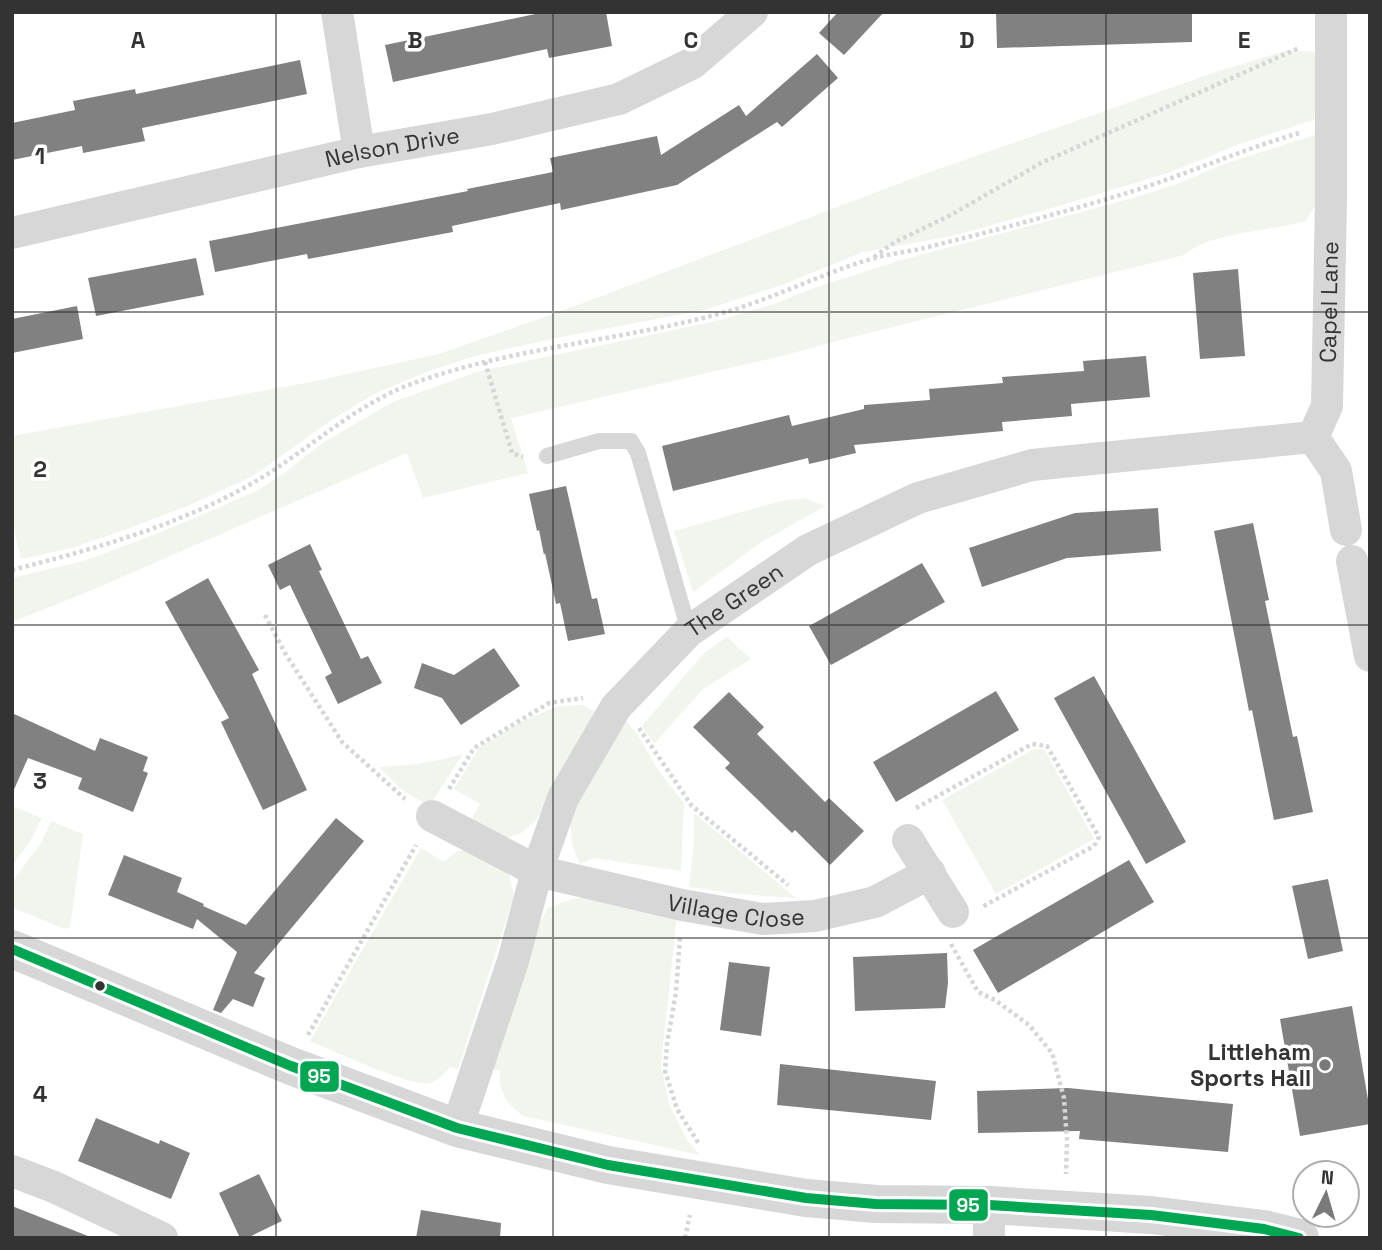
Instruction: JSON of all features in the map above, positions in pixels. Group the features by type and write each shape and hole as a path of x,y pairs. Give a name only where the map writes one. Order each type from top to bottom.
{"street":[{"path":"337,12 359,152"},
{"name":"Nelson Drive","path":"12,233 359,152 492,129 619,99 693,63 752,12"},
{"name":"Capel Lane","path":"1313,437 1327,406 1331,12"},
{"path":"1313,437 1336,471 1346,530"},
{"name":"The Green","path":"457,1128 513,961 537,871 563,798 616,708 689,631 808,550 918,498 1032,465 1313,437"},
{"path":"1352,561 1370,656"},
{"name":"Village Close","path":"432,816 537,871 682,905 763,919 815,916 875,902 930,873"},
{"path":"909,826 930,873 960,919"},
{"path":"12,949 291,1066 457,1128 608,1165 806,1198 876,1204 989,1222 1063,1209 1264,1229 1300,1238"},
{"path":"12,1171 54,1187 162,1238"}],"lane":[{"path":"547,456 599,441 631,441 638,453 689,631"}],"path":[{"path":"870,259 895,242 949,216 1041,163 1299,49 1302,37"},
{"path":"12,569 86,551 216,502 253,483 345,419 410,385 485,362 720,314 870,259 984,233 1128,192 1304,132"},
{"path":"485,362 512,453 518,457 547,456"},
{"path":"265,615 285,653 342,742 400,796 432,816"},
{"path":"291,1066 432,816 474,748 549,703 584,698 616,708 638,726 692,806 800,894 815,916"},
{"path":"909,826 1032,744 1047,746 1099,837 1094,846 960,919 978,992 995,1000 1029,1025 1052,1053 1064,1098 1067,1141 1063,1209"},
{"path":"682,905 676,992 667,1044 666,1071 677,1109 707,1156 701,1182"}],"shaded area":[{"path":"1288,50 1317,52 1316,119 1240,144 1168,173 1069,203 957,235 863,252 782,285 704,310 475,356 426,372 374,394 333,419 253,476 192,504 127,529 72,548 21,559 12,521 12,436 306,383 439,354 570,308 927,173 1216,72"},
{"path":"1318,134 1316,204 1306,221 1225,237 1196,247 1184,255 782,356 511,418 528,473 423,498 407,453 12,622 12,578 84,561 156,534 258,490 324,442 393,402 480,371 716,321 898,261 1126,200 1174,185 1227,163"},
{"path":"805,498 825,506 760,543 693,592 674,531 781,501"},
{"path":"727,637 751,659 703,689 654,744 642,726 704,653"},
{"path":"583,705 596,712 535,821 521,833 504,839 473,826 473,816 480,804 454,789 478,749 514,725 558,706"},
{"path":"626,721 660,773 684,803 681,871 594,858 580,864 576,855 572,842 573,815 593,773"},
{"path":"1034,749 1044,749 1094,839 996,894 942,800"},
{"path":"463,754 429,806 401,789 379,767 421,763"},
{"path":"12,806 42,818 29,843 12,866"},
{"path":"694,813 796,898 689,887"},
{"path":"51,821 83,834 70,927 64,929 12,907 12,882 41,843"},
{"path":"421,848 444,862 457,851 472,850 492,859 509,875 514,896 458,1069 450,1066 442,1076 430,1083 407,1080 310,1041"},
{"path":"575,898 594,898 677,915 661,1065 669,1104 687,1140 700,1155 523,1116 505,1097 500,1071 492,1069 537,929 548,908"}],"building":[{"path":"545,12 606,12 612,46 549,58 547,49 393,82 385,45"},
{"path":"838,12 884,12 844,55 819,33"},
{"path":"996,12 1192,12 1192,42 997,48"},
{"path":"817,54 838,78 782,127 777,122 677,185 561,210 560,203 452,226 453,232 308,259 307,254 215,272 209,241 553,172 550,158 657,136 661,155 739,105 746,116"},
{"path":"300,60 307,94 142,128 145,141 83,153 82,146 12,160 12,123 75,110 73,101 135,89 136,94"},
{"path":"196,258 204,295 96,316 88,278"},
{"path":"1238,269 1245,356 1200,359 1193,273"},
{"path":"77,306 83,339 12,353 12,319"},
{"path":"1146,356 1150,397 1071,404 1072,416 1002,422 1003,431 854,445 856,453 809,464 808,458 673,491 662,446 789,415 792,426 864,409 864,405 930,400 929,389 1003,383 1002,377 1084,371 1083,361"},
{"path":"566,486 592,599 597,598 605,634 568,641 560,603 556,604 529,494"},
{"path":"1158,508 1161,551 1067,558 982,587 969,548 1075,513"},
{"path":"1253,523 1269,600 1265,601 1293,737 1297,736 1313,812 1274,820 1252,710 1249,711 1214,531"},
{"path":"310,544 322,570 319,571 361,659 368,656 382,683 338,704 325,677 332,673 290,585 280,590 268,565"},
{"path":"922,563 945,602 831,665 809,626"},
{"path":"208,578 259,670 252,674 307,790 263,810 221,722 229,718 165,602"},
{"path":"494,648 520,686 461,725 442,698 414,688 422,663 454,675"},
{"path":"1094,676 1186,842 1146,864 1054,698"},
{"path":"996,691 1019,730 896,802 873,762"},
{"path":"729,692 764,727 757,734 825,802 829,798 864,831 830,865 795,830 792,833 725,768 730,763 693,727"},
{"path":"12,713 95,751 100,738 148,757 143,771 148,773 133,812 78,789 82,778 28,758 12,794"},
{"path":"336,818 364,841 254,973 265,978 253,1007 233,999 221,1013 213,1010 237,952 197,919 193,929 108,895 124,855 182,878 177,892 246,925"},
{"path":"1129,860 1154,902 998,993 973,950"},
{"path":"1328,879 1343,951 1308,959 1292,886"},
{"path":"947,953 945,1008 855,1011 853,957"},
{"path":"729,962 770,967 761,1036 720,1030"},
{"name":"Littleham Sports Hall","path":"1352,1006 1370,1124 1300,1136 1280,1019"},
{"path":"780,1064 936,1081 931,1120 777,1105"},
{"path":"1068,1088 1233,1104 1228,1152 1079,1139 1080,1131 978,1133 977,1091"},
{"path":"96,1118 159,1144 160,1140 190,1153 171,1199 78,1161"},
{"path":"259,1174 282,1221 247,1238 240,1238 219,1193"},
{"path":"12,1206 88,1236 88,1238 12,1238"},
{"path":"421,1210 501,1223 500,1238 416,1238"}],"transit line":[{"name":"95","path":"12,949 291,1066 457,1128 608,1165 806,1198 876,1204 989,1205 1151,1215 1264,1229 1299,1238"}],"place":[{"name":"Littleham Sports Hall","path":"1325,1065"}]}
